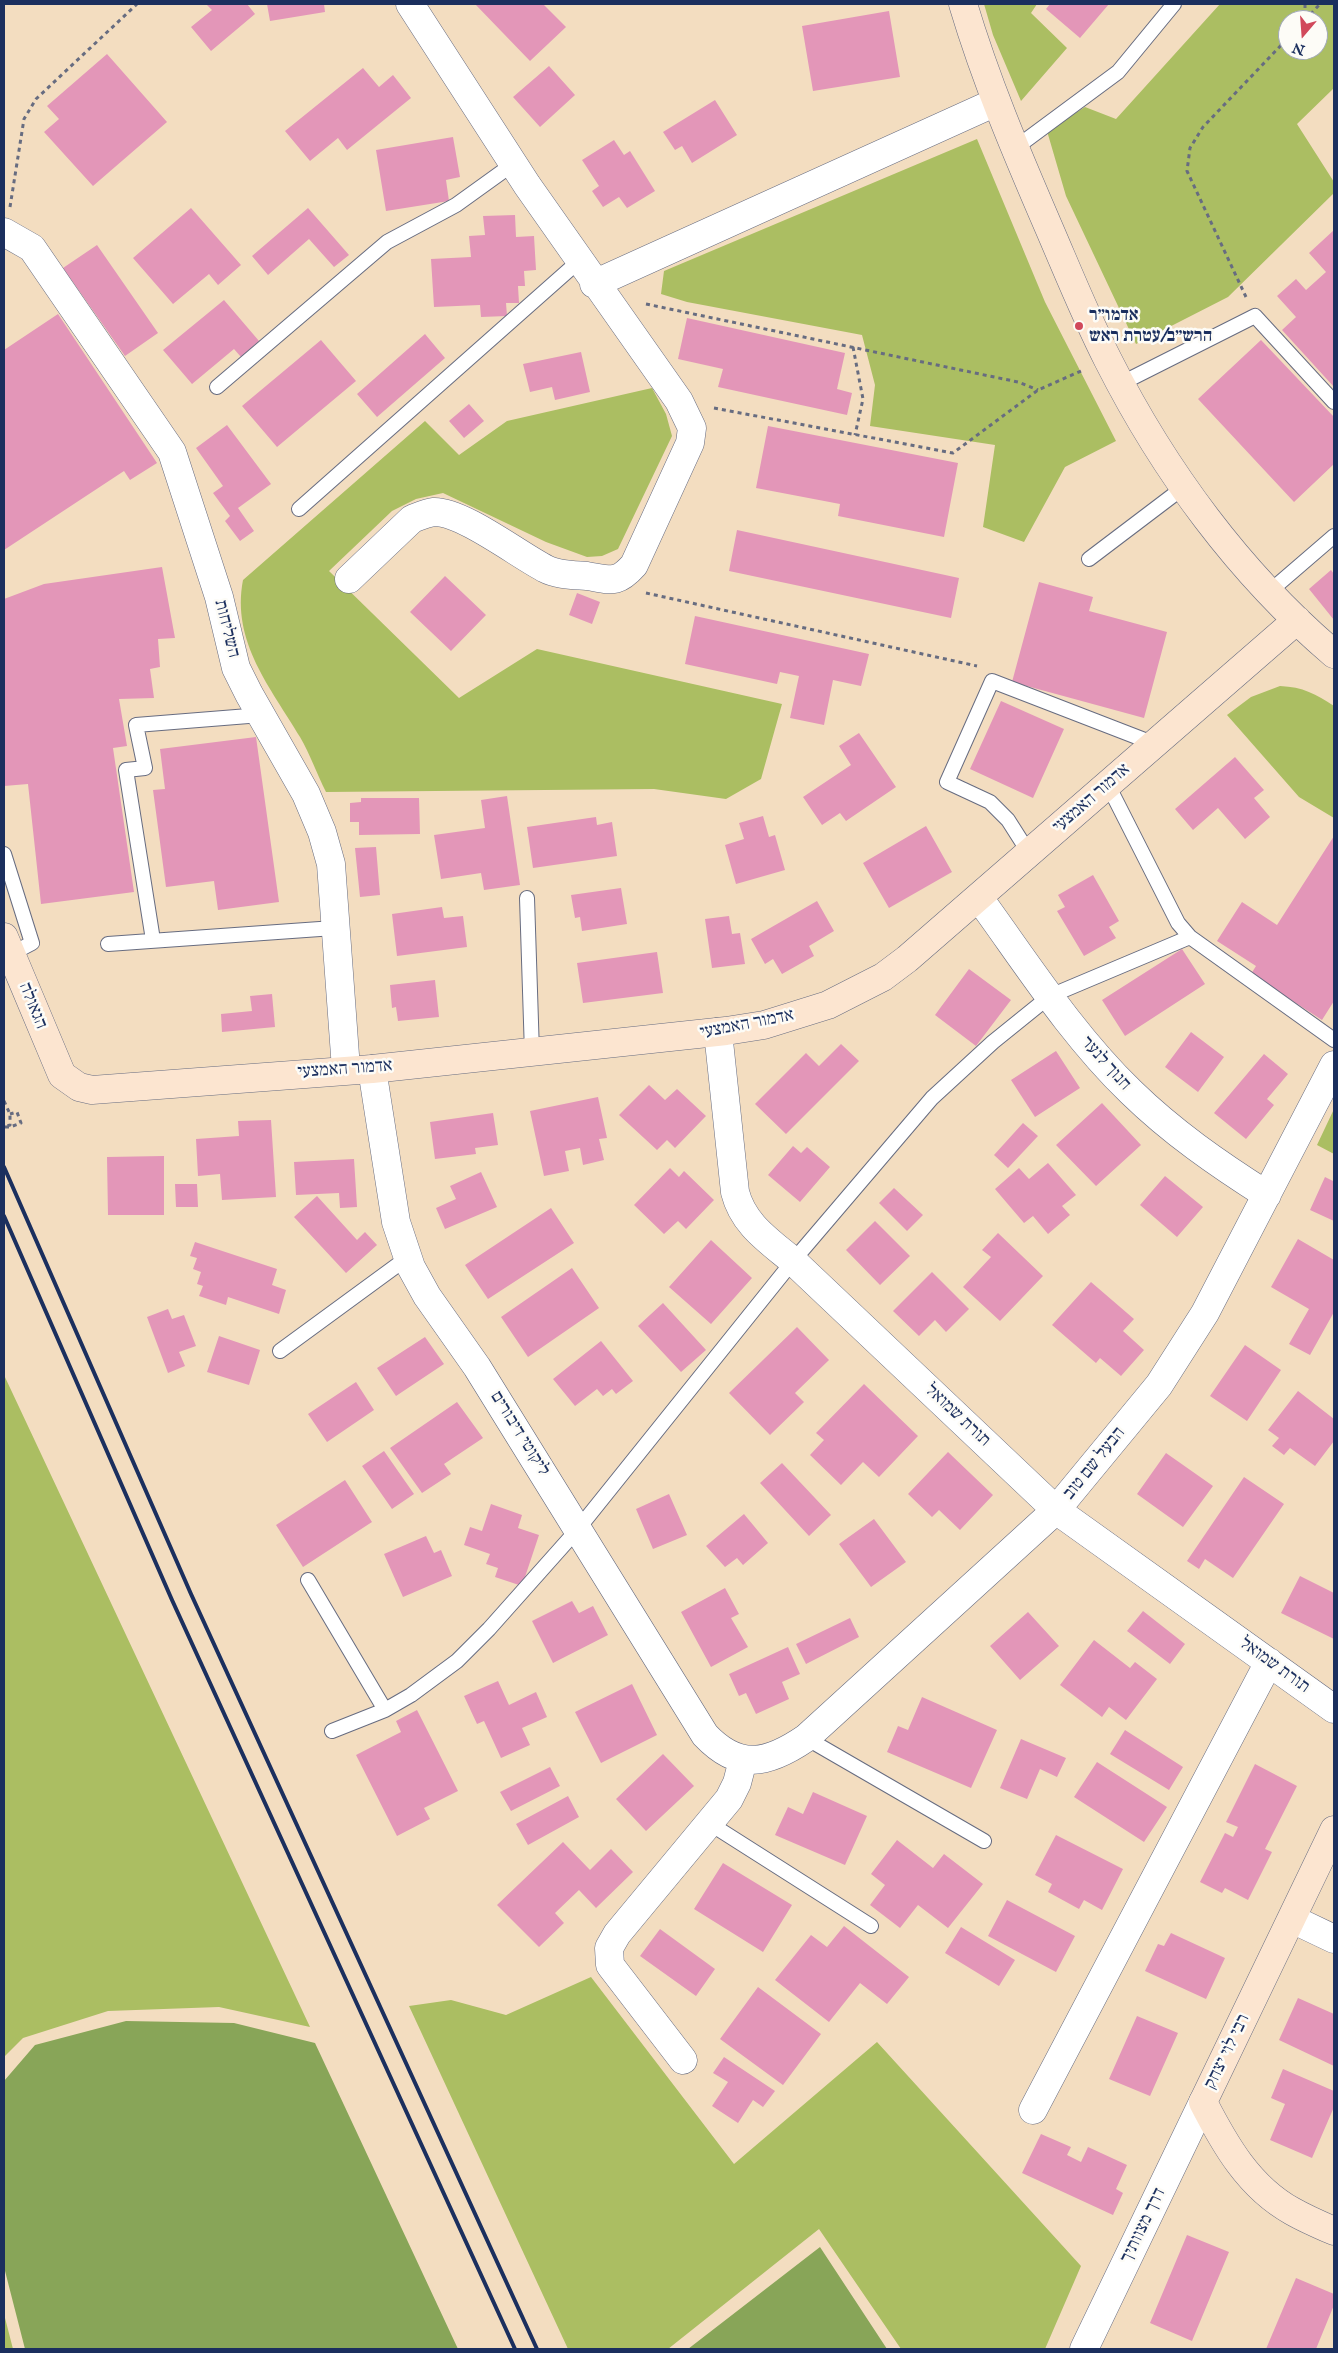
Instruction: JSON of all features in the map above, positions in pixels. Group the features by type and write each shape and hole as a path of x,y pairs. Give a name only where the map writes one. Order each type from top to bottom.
{"main road":[{"path":"963,4 1014,149 1107,359 1120,384 1157,447 1229,547 1269,592 1334,654"},
{"name":"אדמור האמצעי","path":"62,1075 79,1087 98,1090 359,1069 532,1053 718,1032 764,1025 828,1005 856,992 908,959 1297,620"},
{"name":"הגאולה","path":"7,946 62,1075"},
{"name":"רבי לוי יצחק","path":"1334,1830 1203,2102 1235,2159 1261,2188 1292,2211 1334,2232"}],"street":[{"path":"349,579 412,519 436,512 454,517 506,544 548,570 609,580 622,578 634,564 690,443 692,428 679,401 594,284 513,164 410,4"},
{"path":"594,284 996,102"},
{"name":"השליחות","path":"4,232 32,248 172,452 219,597 236,668 306,794 322,832 331,864 334,928 359,1069"},
{"name":"חנוך לנער","path":"979,898 1085,1042 1130,1091 1208,1156 1267,1195"},
{"name":"תורת שמואל","path":"718,1032 736,1198 751,1226 792,1261 1056,1510 1334,1709"},
{"name":"הבעל שם טוב","path":"743,1760 758,1760 773,1756 806,1738 1056,1510 1155,1390 1175,1362 1205,1313 1334,1065"},
{"name":"ליקוטי דיבורים","path":"359,1069 396,1222 407,1258 421,1286 477,1367 705,1735 717,1747 729,1755 743,1760"},
{"path":"1033,2110 1268,1662"},
{"path":"683,2060 610,1964 608,1948 617,1934 729,1798 737,1783 743,1760"},
{"path":"1292,1920 1334,1939"},
{"name":"דרך מצוותיך","path":"1084,2349 1203,2102"}],"lane":[{"path":"1014,149 1118,72 1174,4"},
{"path":"218,387 387,242 456,206 513,164"},
{"path":"299,509 579,261"},
{"path":"1120,384 1255,316 1334,402"},
{"path":"1089,559 1184,487"},
{"path":"1269,592 1334,536"},
{"path":"1029,853 1008,820 990,802 947,782 992,681 1155,744"},
{"path":"153,940 126,770 145,768 136,725 261,715"},
{"path":"1108,785 1178,923 1190,937 1334,1040"},
{"path":"4,854 32,943 7,946"},
{"path":"528,898 532,1053"},
{"path":"108,944 334,928"},
{"path":"332,1731 385,1710 411,1695 457,1661 489,1629 578,1529 792,1261 932,1098 993,1042 1050,996 1190,937"},
{"path":"280,1351 407,1258"},
{"path":"308,1580 385,1710"},
{"path":"806,1738 984,1841"},
{"path":"709,1823 870,1926"}],"path":[{"path":"4,212 10,207 24,119 36,99 137,4"},
{"path":"1255,316 1186,171 1190,148 1203,127 1278,48"},
{"path":"615,313 648,304 1018,382 1038,390"},
{"path":"852,347 863,399 855,435"},
{"path":"679,401 953,453 1038,390 1107,359"},
{"path":"622,578 650,596 978,667 992,681"},
{"path":"4,1101 10,1114 10,1125 4,1127"},
{"path":"4,1127 10,1127 21,1122 17,1112 10,1114"}],"green space":[{"path":"984,4 1037,4 1031,13 1067,48 1021,101 993,35"},
{"path":"1220,4 1334,4 1334,88 1297,124 1334,182 1334,193 1228,297 1136,344 1066,196 1047,131 1085,107 1116,119"},
{"path":"977,139 1045,302 1116,441 1065,467 1024,542 983,527 995,445 870,426 875,385 862,335 687,302 661,294 664,271"},
{"path":"652,388 666,414 672,436 618,549 602,556 587,557 546,542 443,493 416,499 392,511 329,571 459,698 537,649 782,704 761,779 726,799 654,789 326,792 304,744 266,682 248,644 243,624 241,603 243,580 425,421 459,455 507,421"},
{"path":"1280,686 1309,692 1334,706 1334,818 1299,797 1227,715 1251,697"},
{"path":"1334,1109 1334,1154 1317,1145"},
{"path":"4,1375 310,2027 219,2007 108,2011 23,2038 4,2057"},
{"path":"591,1977 734,2164 877,2042 1081,2266 1045,2349 901,2349 819,2229 668,2349 568,2349 409,2006 451,2000 506,2015"},
{"path":"126,2021 234,2023 315,2043 458,2349 25,2349 4,2267 4,2081 35,2045"},
{"path":"820,2247 887,2349 688,2349"},
{"path":"4,2314 13,2349 4,2349"}],"building":[{"path":"206,4 247,4 255,14 211,51 191,27 212,10"},
{"path":"267,4 324,4 325,12 270,21"},
{"path":"475,4 543,4 566,27 530,61"},
{"path":"1050,4 1109,4 1080,38 1046,9"},
{"path":"889,11 900,77 813,91 802,26"},
{"path":"107,54 167,122 93,186 44,132 59,119 47,106"},
{"path":"549,66 575,95 540,127 513,97"},
{"path":"363,68 379,87 393,75 411,98 347,150 338,138 310,161 285,131"},
{"path":"715,100 737,135 692,163 682,146 675,150 663,132"},
{"path":"453,137 460,177 446,180 449,201 386,211 376,150"},
{"path":"614,140 624,155 630,151 655,191 627,208 619,197 603,207 592,191 599,186 582,160"},
{"path":"191,208 241,265 218,285 209,274 173,304 133,258"},
{"path":"308,208 349,255 334,267 309,239 268,275 252,256"},
{"path":"515,215 516,237 534,236 536,270 524,271 525,286 518,286 519,303 506,303 507,316 481,317 480,305 434,307 431,259 471,257 469,236 485,235 483,216"},
{"path":"1334,230 1334,387 1282,330 1296,317 1277,296 1296,279 1306,290 1326,272 1309,253"},
{"path":"97,245 158,333 125,356 63,268"},
{"path":"224,300 259,341 241,357 234,349 192,384 163,350"},
{"path":"58,314 157,463 130,480 124,471 4,550 4,350"},
{"path":"687,318 845,353 837,389 852,393 847,415 718,387 723,369 678,359"},
{"path":"425,334 445,358 377,417 357,394"},
{"path":"321,340 356,381 277,447 242,406"},
{"path":"1261,340 1334,417 1334,464 1294,502 1198,399"},
{"path":"581,352 590,392 555,400 552,387 530,392 523,364"},
{"path":"469,404 484,421 464,438 449,421"},
{"path":"227,425 271,484 238,508 254,531 240,541 225,521 230,516 213,493 223,486 196,448"},
{"path":"768,426 958,463 944,537 838,516 840,504 756,488"},
{"path":"737,530 959,578 951,618 729,571"},
{"path":"162,567 175,638 158,639 160,667 150,669 154,698 119,699 127,746 113,748 134,892 41,904 28,784 4,786 4,599 44,584"},
{"path":"1331,570 1334,574 1334,620 1309,589"},
{"path":"445,576 486,615 451,651 410,612"},
{"path":"1039,582 1093,597 1089,611 1167,632 1144,718 1012,682"},
{"path":"577,593 600,602 592,624 569,615"},
{"path":"695,616 869,654 861,686 833,680 824,725 790,718 799,676 780,672 777,684 685,664"},
{"path":"1001,701 1064,729 1033,798 970,769"},
{"path":"859,733 896,787 846,821 840,813 822,825 803,797 851,765 839,746"},
{"path":"256,737 279,902 218,910 214,881 166,887 153,790 165,789 160,749"},
{"path":"1235,757 1264,790 1254,798 1270,817 1245,839 1218,808 1193,830 1175,809"},
{"path":"507,796 520,885 484,890 481,873 441,879 434,835 485,828 481,800"},
{"path":"361,798 419,798 420,834 359,835 359,822 350,822 350,803 361,802"},
{"path":"763,816 769,837 775,835 785,870 736,884 725,845 744,839 739,823"},
{"path":"596,817 597,825 612,822 617,856 533,868 527,827"},
{"path":"926,826 952,872 889,908 863,863"},
{"path":"1334,836 1334,1001 1322,1020 1251,974 1256,966 1217,941 1242,902 1277,925"},
{"path":"376,847 380,895 360,897 355,848"},
{"path":"1093,875 1119,921 1109,927 1116,938 1084,956 1057,911 1065,907 1058,895"},
{"path":"621,888 627,924 582,931 580,917 575,918 571,895"},
{"path":"817,901 834,931 809,946 814,956 782,974 773,959 765,964 751,939"},
{"path":"442,907 444,918 463,916 467,947 397,956 392,914"},
{"path":"729,916 732,934 740,933 745,964 712,968 705,919"},
{"path":"1182,949 1205,984 1125,1036 1102,1000"},
{"path":"657,952 663,993 583,1003 577,963"},
{"path":"969,969 1011,1000 976,1046 935,1015"},
{"path":"435,980 439,1017 398,1021 396,1007 392,1008 390,985"},
{"path":"272,994 275,1027 222,1032 221,1014 252,1011 250,996"},
{"path":"1191,1032 1224,1057 1198,1092 1165,1067"},
{"path":"841,1044 859,1061 786,1134 755,1104 806,1053 819,1066"},
{"path":"1056,1051 1080,1088 1035,1117 1011,1080"},
{"path":"1264,1054 1288,1074 1267,1099 1274,1105 1246,1139 1214,1113"},
{"path":"649,1085 665,1100 677,1089 706,1116 675,1148 667,1140 657,1150 619,1115"},
{"path":"598,1097 607,1138 599,1139 604,1160 583,1165 580,1148 565,1151 569,1171 544,1176 530,1111"},
{"path":"1102,1103 1141,1145 1096,1186 1056,1145"},
{"path":"493,1113 498,1145 475,1148 476,1154 435,1159 430,1122"},
{"path":"271,1120 276,1197 222,1200 220,1174 198,1176 196,1139 239,1136 238,1121"},
{"path":"1023,1123 1038,1136 1008,1168 994,1155"},
{"path":"793,1146 801,1153 807,1147 830,1167 800,1202 768,1175"},
{"path":"164,1156 164,1215 108,1215 107,1157"},
{"path":"354,1159 357,1207 340,1208 339,1193 296,1195 294,1162"},
{"path":"1048,1163 1076,1195 1062,1206 1070,1215 1048,1234 1033,1216 1024,1223 995,1189 1019,1168 1029,1179"},
{"path":"670,1168 679,1177 684,1171 714,1200 686,1229 678,1221 664,1234 634,1205"},
{"path":"481,1172 497,1207 445,1229 436,1208 456,1199 450,1186"},
{"path":"1165,1176 1203,1207 1177,1237 1140,1205"},
{"path":"1325,1177 1333,1181 1334,1177 1334,1221 1310,1210"},
{"path":"175,1184 197,1184 198,1207 176,1207"},
{"path":"894,1188 923,1215 907,1231 879,1203"},
{"path":"317,1196 357,1240 365,1232 377,1245 346,1273 294,1217"},
{"path":"551,1208 574,1243 488,1299 465,1265"},
{"path":"875,1221 910,1256 880,1285 846,1250"},
{"path":"998,1233 1043,1276 1000,1321 963,1287 991,1257 982,1250"},
{"path":"1298,1239 1334,1260 1334,1312 1310,1355 1289,1344 1309,1309 1271,1287"},
{"path":"711,1240 752,1278 711,1324 669,1287"},
{"path":"195,1242 277,1269 272,1285 286,1290 279,1314 228,1297 226,1305 199,1296 203,1286 197,1284 201,1272 193,1269 197,1258 190,1256"},
{"path":"572,1268 599,1308 528,1357 501,1317"},
{"path":"932,1272 969,1309 946,1332 935,1320 919,1336 893,1311"},
{"path":"1091,1282 1134,1319 1123,1331 1144,1350 1121,1376 1100,1358 1096,1363 1052,1325"},
{"path":"663,1303 706,1350 681,1372 638,1326"},
{"path":"168,1309 172,1319 184,1315 196,1346 179,1352 185,1366 168,1373 147,1317"},
{"path":"797,1327 829,1360 795,1393 804,1402 770,1435 729,1393"},
{"path":"219,1336 260,1350 249,1385 207,1372"},
{"path":"425,1337 444,1364 396,1396 377,1368"},
{"path":"601,1341 633,1381 616,1394 612,1389 603,1396 597,1389 575,1406 553,1379"},
{"path":"1245,1345 1281,1370 1247,1421 1210,1396"},
{"path":"356,1382 374,1410 327,1442 308,1414"},
{"path":"864,1384 918,1436 879,1477 863,1462 841,1485 810,1455 824,1440 816,1433"},
{"path":"1298,1391 1334,1419 1334,1441 1315,1466 1290,1448 1284,1455 1272,1446 1279,1438 1268,1430"},
{"path":"457,1402 483,1438 444,1464 451,1474 422,1493 390,1448"},
{"path":"384,1451 414,1494 392,1509 362,1466"},
{"path":"948,1452 993,1495 960,1530 939,1510 932,1517 908,1494"},
{"path":"1166,1453 1213,1486 1183,1527 1137,1494"},
{"path":"782,1463 831,1515 809,1536 760,1483"},
{"path":"1244,1477 1284,1504 1233,1578 1205,1559 1199,1569 1187,1561"},
{"path":"345,1480 372,1522 303,1567 276,1525"},
{"path":"669,1494 687,1535 653,1549 636,1509"},
{"path":"491,1504 522,1515 518,1528 539,1535 522,1586 495,1577 498,1568 486,1564 490,1554 464,1545 470,1527 482,1531"},
{"path":"744,1514 768,1543 743,1565 737,1558 725,1567 706,1546"},
{"path":"874,1519 906,1562 871,1587 839,1544"},
{"path":"426,1536 434,1553 441,1550 452,1576 403,1597 384,1554"},
{"path":"1300,1576 1334,1593 1334,1639 1281,1613"},
{"path":"725,1588 739,1614 731,1618 748,1647 711,1667 681,1612"},
{"path":"572,1601 579,1613 593,1606 608,1635 553,1663 532,1621"},
{"path":"1143,1611 1185,1644 1170,1664 1127,1631"},
{"path":"1028,1612 1059,1646 1020,1680 990,1646"},
{"path":"850,1618 859,1637 806,1664 796,1644"},
{"path":"1094,1640 1130,1668 1135,1662 1157,1679 1126,1720 1109,1707 1102,1717 1060,1685"},
{"path":"788,1647 800,1674 782,1682 789,1699 756,1714 746,1693 739,1696 729,1674"},
{"path":"498,1681 509,1705 536,1692 547,1717 522,1728 530,1745 501,1758 484,1721 477,1724 464,1696"},
{"path":"632,1684 657,1735 601,1763 575,1712"},
{"path":"922,1697 997,1730 971,1788 887,1752 898,1726 908,1730"},
{"path":"417,1710 458,1791 424,1808 430,1819 397,1836 356,1755 401,1732 396,1721"},
{"path":"1125,1730 1183,1767 1169,1790 1110,1754"},
{"path":"1021,1739 1066,1758 1057,1777 1040,1769 1027,1799 1000,1788"},
{"path":"663,1754 694,1786 646,1831 616,1799"},
{"path":"1097,1762 1167,1807 1144,1842 1074,1797"},
{"path":"1255,1764 1297,1786 1265,1849 1272,1852 1248,1900 1225,1888 1222,1893 1200,1882 1225,1833 1233,1837 1238,1827 1226,1822"},
{"path":"550,1767 560,1786 511,1811 500,1792"},
{"path":"813,1792 867,1816 845,1865 775,1835 788,1807 803,1814"},
{"path":"568,1796 579,1817 528,1845 516,1824"},
{"path":"1056,1835 1123,1869 1102,1910 1084,1900 1079,1909 1048,1892 1052,1884 1035,1875"},
{"path":"897,1840 933,1868 944,1854 983,1884 948,1928 918,1905 900,1928 870,1905 885,1885 871,1874"},
{"path":"563,1842 590,1870 611,1849 633,1872 596,1908 579,1890 555,1913 564,1923 539,1947 497,1905"},
{"path":"723,1863 792,1905 763,1952 694,1909"},
{"path":"1007,1900 1075,1936 1056,1972 988,1936"},
{"path":"844,1926 909,1977 887,2004 860,1983 829,2022 775,1980 811,1935 827,1947"},
{"path":"961,1927 1015,1960 999,1986 945,1953"},
{"path":"660,1929 715,1969 696,1996 640,1956"},
{"path":"1171,1933 1225,1958 1206,1999 1145,1971 1158,1944 1164,1946"},
{"path":"758,1987 821,2034 783,2085 720,2039"},
{"path":"1298,1998 1334,2014 1334,2066 1279,2040"},
{"path":"1137,2016 1178,2033 1150,2096 1109,2079"},
{"path":"724,2057 775,2091 763,2107 753,2100 738,2123 712,2106 728,2082 713,2073"},
{"path":"1283,2069 1334,2091 1334,2107 1312,2158 1270,2140 1285,2104 1271,2098"},
{"path":"1041,2134 1071,2147 1067,2155 1081,2162 1088,2147 1127,2165 1116,2189 1123,2193 1113,2215 1022,2173"},
{"path":"1187,2235 1229,2252 1192,2341 1150,2323"},
{"path":"1296,2278 1334,2294 1334,2305 1316,2349 1266,2349"}],"railway":[{"path":"4,1167 191,1594 537,2349"},
{"path":"4,1216 172,1600 515,2349"}],"place":[{"name":"אדמו״ר הרש״ב/עטרת ראש","path":"1079,326"}]}
